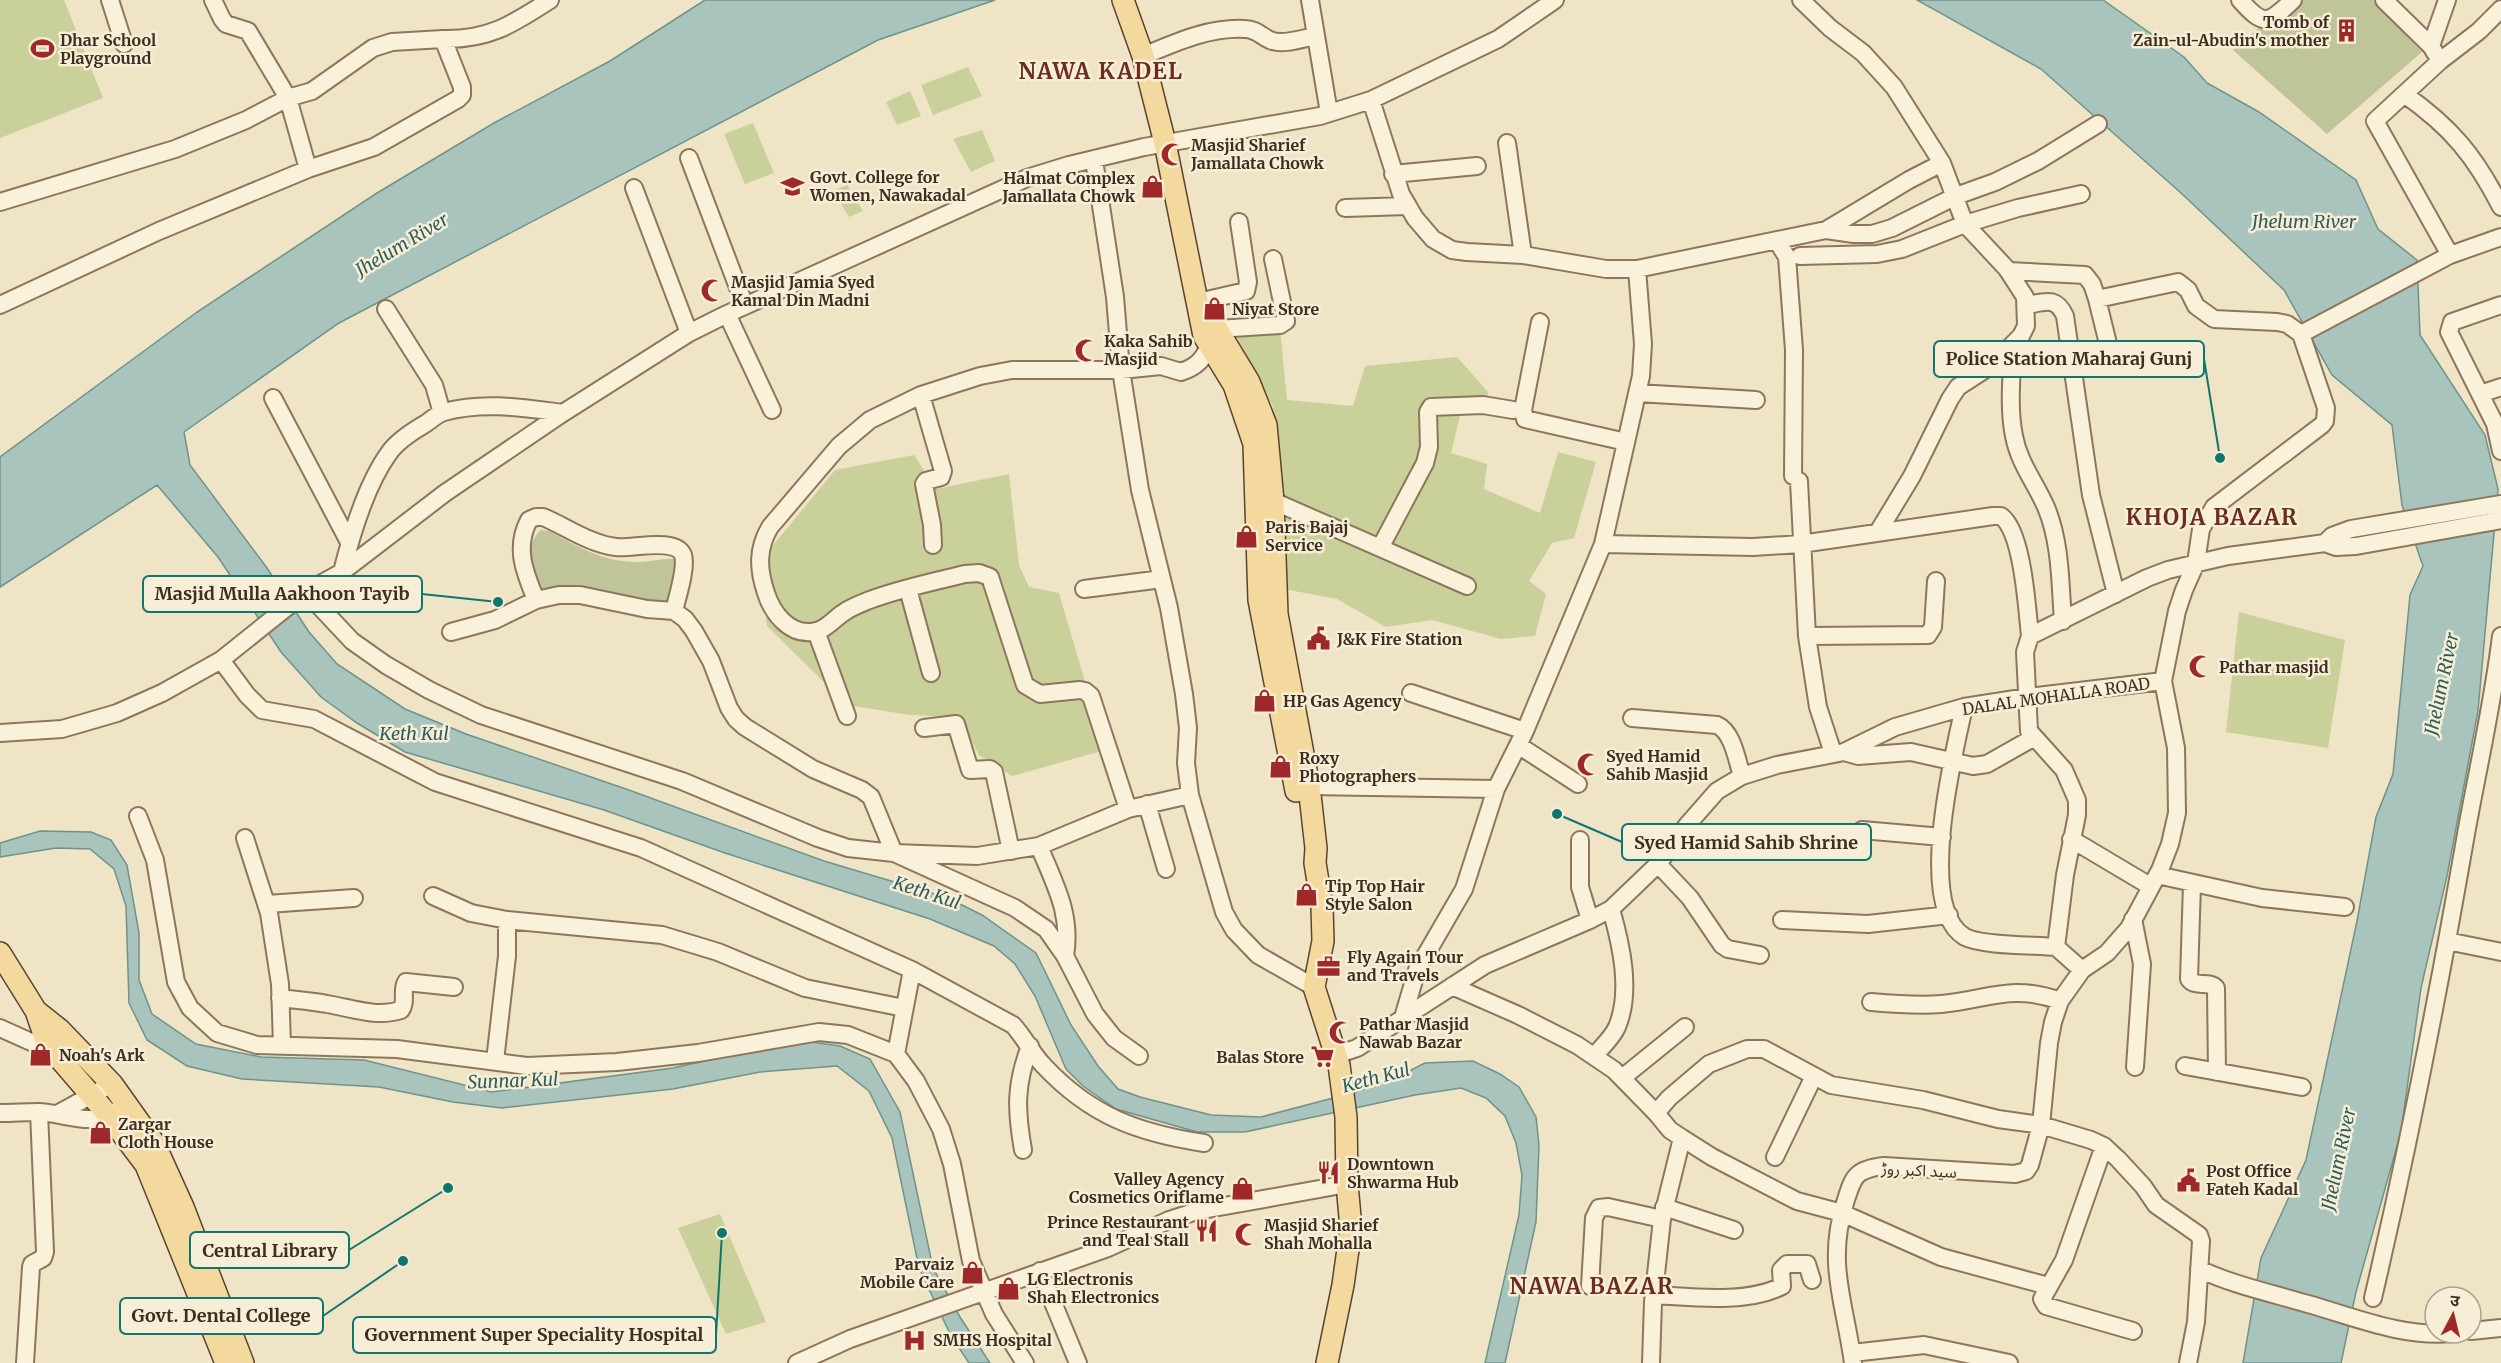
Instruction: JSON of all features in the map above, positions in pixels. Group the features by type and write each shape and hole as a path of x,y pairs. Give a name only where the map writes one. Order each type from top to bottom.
{"main road":[{"path":"1123,0 1143,56 1165,143 1202,328 1213,337 1249,382 1266,425 1273,501 1277,614 1309,786 1316,848 1315,863 1322,906 1323,941 1314,987 1338,1060 1346,1117 1347,1184 1351,1228 1343,1285 1327,1363"},
{"path":"1213,337 1234,385 1254,444 1259,600 1307,851 1315,863"},
{"path":"0,953 36,1011 46,1040 146,1165 226,1363"},
{"path":"36,1011 60,1030 112,1084 154,1143 183,1207 243,1363"}],"street":[{"path":"110,0 124,44"},
{"path":"213,0 226,24 248,31 288,98 308,169"},
{"path":"0,202 175,149 246,120 288,98 312,91 372,48 392,42 464,39 493,33 511,26 549,0"},
{"path":"1310,0 1329,113"},
{"path":"0,733 63,729 117,713 162,693 221,660 251,634 302,597 342,572 445,493 563,413 689,333 727,314 1027,178 1069,165 1165,143 1329,113 1371,100 1498,39 1535,6 1555,0"},
{"path":"1801,0 1830,28 1863,53 1886,78 1920,125 1942,163 1965,224 2008,271 2019,286 2026,305 2026,326 2013,344 1992,365 1958,387 1912,476 1878,532"},
{"path":"2240,0 2255,17 2264,20 2275,18 2293,0"},
{"path":"2384,0 2431,46 2440,61"},
{"path":"2431,46 2447,0"},
{"path":"2444,259 2375,121 2440,61 2479,31 2501,9"},
{"path":"1143,56 1198,34 1220,30 1249,29 1271,41 1280,42 1316,36"},
{"path":"0,305 159,231 308,169 374,147 458,99 462,95 462,87 443,39"},
{"path":"2404,94 2427,110 2471,154 2501,207"},
{"path":"1371,100 1393,174 1407,206 1433,239 1452,250 1522,255 1606,269 1637,269 1826,230 1942,163"},
{"path":"1826,230 1872,234 1892,228 1956,196 1995,182 2038,160 2098,124"},
{"path":"1507,143 1522,255"},
{"path":"689,158 745,306"},
{"path":"1094,160 1115,297 1121,370 1140,490 1162,579 1184,694 1188,728 1186,763 1190,795 1224,912 1234,930 1257,955 1314,987"},
{"path":"1393,174 1477,166"},
{"path":"634,188 689,333"},
{"path":"1800,256 1877,254 1902,249 1965,224 2018,208 2081,194"},
{"path":"1345,208 1407,206"},
{"path":"1199,308 1246,291 1248,282 1239,222"},
{"path":"2304,333 2444,259 2501,237"},
{"path":"1777,241 1787,257 1788,269 1794,350 1796,478 1807,636 1818,707 1838,753 1858,756 1911,753 1973,766 1987,764 2033,738"},
{"path":"1128,809 1090,696 1080,690 1040,694 1024,685 990,577 985,574 965,574 868,601 847,610 826,626 809,633 794,629 779,619 769,603 762,583 759,558 762,541 770,527 839,446 870,420 921,395 980,376 1012,370 1121,370 1161,366 1181,372 1197,365 1204,357 1213,337 1280,325 1286,321 1273,259"},
{"path":"1402,1021 1417,970 1464,889 1496,789 1521,738 1603,544 1641,376 1643,344 1637,269"},
{"path":"2008,271 2085,275 2092,284 2097,299 2114,368"},
{"path":"2041,1125 2049,1042 2060,1001 2082,970 2114,946 2133,919 2170,844 2177,813 2176,748 2163,681 2177,611 2196,563 2202,529 2214,507 2325,421 2326,408 2304,333 2287,324 2214,319 2196,306 2188,290 2178,282 2097,299"},
{"path":"2026,305 2054,302 2061,306 2065,316 2091,495 2116,594"},
{"path":"2501,305 2463,316 2452,322 2450,326 2451,338 2494,424 2501,451"},
{"path":"386,309 434,385 442,413"},
{"path":"727,314 772,410"},
{"path":"1540,322 1522,410 1525,419 1626,442"},
{"path":"2013,344 2013,433 2022,465 2045,506 2053,527 2057,546 2063,621"},
{"path":"2480,394 2501,387"},
{"path":"1637,393 1756,400"},
{"path":"921,395 943,471 941,477 926,481 924,484 933,545"},
{"path":"273,398 349,542"},
{"path":"1380,548 1425,463 1429,447 1428,412 1431,406 1483,405 1513,410"},
{"path":"342,572 349,542 376,476 390,451 415,430 442,413 473,406 514,406 563,413"},
{"path":"1273,501 1467,586"},
{"path":"2325,543 2332,536 2351,529 2501,504"},
{"path":"536,600 523,568 522,540 529,520 536,516 543,517 600,544 617,548 669,545 678,549 683,556 683,564 674,611"},
{"path":"1603,544 1753,547 1801,544 2001,516 2015,541 2023,574 2030,636 2025,652 2028,721 2033,738 2064,770 2077,800 2077,815 2071,839 2056,947"},
{"path":"2030,636 2147,578 2196,563 2325,543 2336,547 2356,546 2501,520"},
{"path":"1084,589 1162,579"},
{"path":"1807,636 1928,635 1933,627 1936,581"},
{"path":"908,589 931,673"},
{"path":"451,632 495,620 536,600 559,595 580,595 647,609 674,611 686,619 694,631 711,661 736,719 745,727 813,769 862,790 871,797 894,854 1015,908 1046,929 1065,956 1095,1014 1114,1038 1139,1056"},
{"path":"302,597 352,641 386,665 429,690 481,715 682,781 818,838 848,848 894,854 977,856 1011,851 1039,846 1128,809 1190,795"},
{"path":"816,631 847,716"},
{"path":"2373,1298 2405,1164 2474,791 2494,697 2501,636"},
{"path":"221,660 247,695 262,710 314,719 435,782 641,848 912,969 1013,1025 1041,1064 1084,1103 1111,1119 1159,1135 1204,1143"},
{"name":"DALAL MOHALLA ROAD","path":"1338,1060 1402,1021 1485,965 1611,909 1658,864 1688,824 1717,791 1742,776 1777,765 1838,753 1894,727 1964,707 2163,681"},
{"path":"1411,693 1521,738 1578,783"},
{"path":"1964,707 1952,761 1940,853 1941,879 1949,915 1956,930 1970,939 2056,947 2082,970"},
{"path":"1632,717 1717,725 1723,728 1742,776"},
{"path":"924,728 956,724 970,770 994,772 1011,851"},
{"path":"1309,786 1496,789"},
{"path":"1147,804 1167,869"},
{"path":"138,816 155,860 176,982 190,1008 218,1033 257,1045 397,1049 527,1066 617,1062 698,1053 819,1032 848,1035 896,1054 916,1081 940,1129 952,1164 975,1294 994,1314 1025,1363"},
{"path":"1862,830 1942,837"},
{"path":"245,838 267,904 280,998 282,1046"},
{"path":"2071,839 2154,880 2192,884 2262,898 2344,907"},
{"path":"1580,840 1581,887 1590,920"},
{"path":"1039,846 1065,909 1068,935 1065,956"},
{"path":"1658,864 1690,898 1722,945 1728,949 1760,956"},
{"path":"2192,884 2189,978 2194,983 2213,985 2216,988 2217,1072"},
{"path":"433,896 471,913 507,920 662,935 718,952 805,988 904,1008"},
{"path":"267,904 354,898"},
{"path":"1594,1056 1617,1028 1622,1001 1624,969 1620,941 1611,909"},
{"path":"1782,920 1868,924 1949,915"},
{"path":"2133,919 2142,964 2135,1067"},
{"path":"495,1061 507,956 507,920"},
{"path":"2447,941 2501,952"},
{"path":"896,1054 912,969"},
{"path":"280,998 377,1013 401,1010 404,1005 406,982 454,987"},
{"path":"1452,986 1518,1015 1594,1056 1622,1078 1670,1130 1712,1157 1797,1201 1842,1213 1941,1257 2048,1286"},
{"path":"1871,1002 1942,1004 2013,992 2030,992 2060,1001"},
{"path":"1622,1078 1685,1027"},
{"path":"0,1028 31,1042 46,1040"},
{"path":"1023,1150 1017,1104 1018,1080 1030,1046"},
{"path":"1656,1113 1669,1098 1710,1064 1747,1049 1764,1049 1776,1053 1831,1085 1923,1100 1998,1119 2041,1125 2104,1146 2138,1180 2156,1205 2199,1235 2201,1241 2196,1322 2188,1363"},
{"path":"2185,1066 2302,1087"},
{"path":"1775,1157 1814,1077"},
{"path":"57,1114 112,1084"},
{"path":"0,1113 39,1112 75,1119 95,1120 109,1116 127,1103"},
{"path":"25,1363 31,1268 32,1264 43,1258 45,1252 39,1112"},
{"name":"سید اکبر روڑ","path":"1853,1358 1840,1304 1835,1256 1836,1233 1851,1182 1863,1170 1884,1166 2014,1174 2026,1171 2030,1165 2041,1125"},
{"path":"1651,1363 1654,1295 1663,1213 1682,1138"},
{"path":"2104,1146 2064,1260 2042,1299 2046,1306 2133,1331"},
{"path":"797,1363 850,1339 1040,1270 1108,1248 1169,1220 1197,1211 1347,1184"},
{"path":"1590,1286 1595,1211 1599,1208 1663,1213 1734,1230"},
{"path":"1654,1295 1728,1298 1754,1294 1782,1286 1781,1270 1787,1264 1807,1263 1812,1280"},
{"path":"2199,1269 2242,1285 2382,1325 2423,1333"},
{"path":"1040,1270 1078,1363"},
{"path":"2483,1330 2501,1328"},
{"path":"1853,1358 1924,1345 1989,1362 2009,1363"}],"green space":[{"name":"Dhar School Playground","path":"0,0 64,0 103,98 0,138"},
{"path":"2298,0 2373,0 2422,52 2327,134 2233,50 2261,26"},
{"path":"968,67 982,96 933,115 921,85"},
{"path":"910,91 921,116 897,125 886,102"},
{"path":"753,123 774,173 745,184 724,134"},
{"path":"982,130 995,161 971,172 953,139"},
{"path":"847,185 863,211 849,217 833,191"},
{"path":"1231,326 1280,328 1287,400 1353,406 1365,366 1457,357 1488,392 1486,407 1462,408 1451,453 1487,464 1484,489 1540,513 1558,452 1596,462 1574,538 1552,543 1529,581 1546,594 1535,636 1501,639 1432,620 1386,627 1337,599 1284,589 1273,407"},
{"path":"914,455 936,489 1009,474 1019,565 1029,587 1059,593 1105,750 1012,776 979,755 959,717 910,715 847,705 767,626 763,596 769,550 835,470"},
{"path":"541,530 549,531 570,543 613,559 638,562 676,559 678,565 672,609 537,597 530,571 529,554"},
{"path":"2239,612 2345,640 2328,748 2226,732"},
{"path":"720,1214 766,1322 726,1334 678,1228"}],"water":[{"name":"Keth Kul","path":"705,0 995,0 878,40 339,323 184,432 190,465 267,568 309,632 337,664 405,709 466,734 824,861 948,898 982,915 1036,953 1071,1025 1098,1066 1118,1089 1211,1115 1261,1117 1356,1092 1395,1078 1425,1063 1473,1061 1500,1074 1519,1087 1536,1117 1539,1145 1536,1222 1505,1363 1485,1363 1519,1215 1522,1175 1516,1143 1505,1116 1486,1098 1461,1088 1415,1095 1245,1132 1197,1132 1116,1109 1083,1086 1066,1069 1035,996 1015,964 994,946 930,919 725,853 604,810 405,752 357,723 321,697 281,652 218,557 157,485 0,587 0,457 197,312 377,193 494,123 610,61"},
{"name":"Jhelum River","path":"1917,0 2103,0 2184,57 2207,83 2259,112 2356,180 2378,229 2417,260 2420,335 2485,435 2498,489 2478,711 2447,876 2421,988 2401,1132 2356,1292 2341,1363 2243,1363 2261,1258 2306,1160 2357,921 2376,817 2393,774 2410,595 2423,566 2402,505 2392,425 2332,375 2284,290 2181,193 2041,69"},
{"path":"40,831 91,832 111,840 127,865 139,933 139,980 152,1014 196,1044 261,1057 364,1060 492,1092 673,1068 770,1046 812,1042 840,1046 870,1059 900,1112 933,1268 960,1317 990,1363 969,1363 951,1336 919,1268 892,1138 869,1091 837,1066 760,1072 673,1089 502,1108 453,1102 379,1087 242,1079 187,1066 147,1040 129,1003 126,906 114,869 90,849 56,848 0,857 0,843"}],"place":[{"name":"Tomb of Zain-ul-Abudin's mother","path":"2347,31"},
{"name":"Dhar School Playground","path":"42,49"},
{"name":"Masjid Sharief Jamallata Chowk","path":"1173,154"},
{"name":"Govt. College for Women, Nawakadal","path":"792,186"},
{"name":"Halmat Complex Jamallata Chowk","path":"1153,187"},
{"name":"Masjid Jamia Syed Kamal Din Madni","path":"713,291"},
{"name":"Niyat Store","path":"1214,309"},
{"name":"Kaka Sahib Masjid","path":"1086,350"},
{"name":"Police Station Maharaj Gunj","path":"2220,458"},
{"name":"Paris Bajaj Service","path":"1247,536"},
{"name":"Masjid Mulla Aakhoon Tayib","path":"498,602"},
{"name":"J&K Fire Station","path":"1319,639"},
{"name":"Pathar masjid","path":"2201,667"},
{"name":"HP Gas Agency","path":"1265,701"},
{"name":"Syed Hamid Sahib Masjid","path":"1588,765"},
{"name":"Roxy Photographers","path":"1281,767"},
{"name":"Syed Hamid Sahib Shrine","path":"1557,814"},
{"name":"Tip Top Hair Style Salon","path":"1307,895"},
{"name":"Fly Again Tour and Travels","path":"1329,966"},
{"name":"Pathar Masjid Nawab Bazar","path":"1341,1033"},
{"name":"Noah's Ark","path":"41,1055"},
{"name":"Balas Store","path":"1322,1057"},
{"name":"Zargar Cloth House","path":"100,1133"},
{"name":"Downtown Shwarma Hub","path":"1329,1173"},
{"name":"Post Office Fateh Kadal","path":"2188,1180"},
{"name":"Central Library","path":"448,1188"},
{"name":"Valley Agency Cosmetics Oriflame","path":"1242,1188"},
{"name":"Prince Restaurant and Teal Stall","path":"1207,1231"},
{"name":"Government Super Speciality Hospital","path":"722,1233"},
{"name":"Masjid Sharief Shah Mohalla","path":"1246,1234"},
{"name":"Govt. Dental College","path":"403,1261"},
{"name":"Parvaiz Mobile Care","path":"972,1273"},
{"name":"LG Electronis Shah Electronics","path":"1009,1288"},
{"name":"SMHS Hospital","path":"915,1340"}],"district":[{"name":"NAWA KADEL","path":"1101,71"},
{"name":"KHOJA BAZAR","path":"2212,517"},
{"name":"NAWA BAZAR","path":"1592,1286"}],"water label":[{"name":"Sunnar Kul","path":"513,1081"}]}
